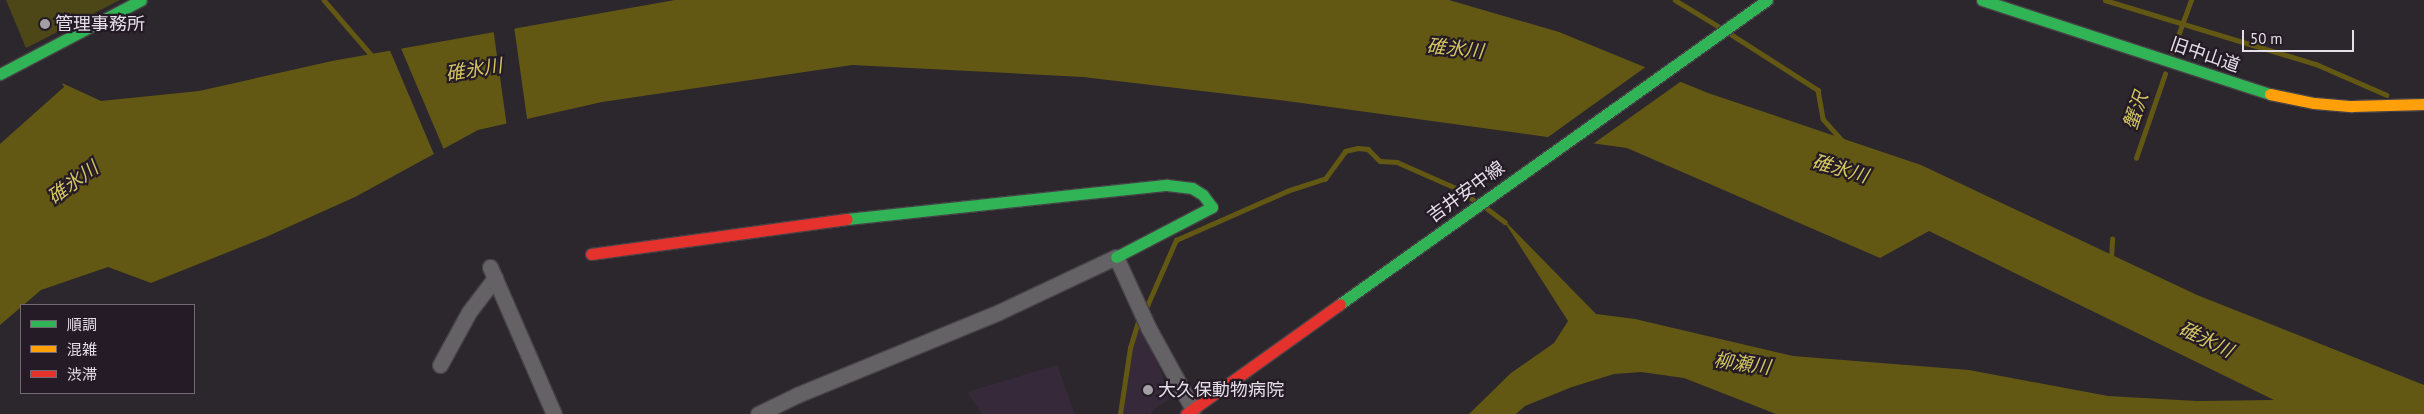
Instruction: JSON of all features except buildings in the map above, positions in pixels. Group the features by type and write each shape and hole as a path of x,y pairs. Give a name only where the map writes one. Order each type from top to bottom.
{"street":[{"path":"0,74 28,57 141,0"},
{"name":"吉井安中線","path":"1191,412 1767,0"},
{"name":"旧中山道","path":"1982,0 2060,24 2259,92 2314,103 2352,106 2424,104"},
{"path":"591,254 793,225 1167,185 1192,188 1203,195 1212,207 1116,257 998,312 797,395 758,414"},
{"path":"1116,257 1149,329 1191,412"},
{"path":"440,365 493,272 554,414"}],"shaded area":[{"name":"管理事務所","path":"6,0 120,0 26,48"},
{"path":"1140,325 1172,397 1153,410 1151,414 1123,414 1133,346"},
{"path":"1057,365 1075,414 982,414 967,392"}],"water":[{"path":"675,0 1449,0 1559,32 1708,93 1921,165 2197,295 2424,385 2424,414 1776,414 1684,378 1641,372 1614,374 1572,387 1525,406 1516,414 1469,414 1511,373 1554,343 1568,321 1502,218 1596,314 1635,319 1793,356 1969,370 2108,396 2197,401 2274,400 1929,231 1880,258 1627,148 1287,101 1083,77 852,65 602,102 478,130 355,197 266,237 151,283 108,267 41,290 25,304 20,304 20,308 0,325 0,144 64,87 62,83 101,101 199,91 332,61"}],"pier":[{"path":"514,26 527,122 507,125 493,29"},
{"path":"400,46 445,151 434,155 390,50"},
{"path":"1647,66 1683,80 1590,146 1544,140"}],"waterway":[{"path":"324,0 374,58"},
{"path":"1675,0 1718,26"},
{"path":"2105,0 2316,64 2387,95"},
{"name":"蟹沢","path":"2172,52 2191,0"},
{"path":"1729,33 1818,90 1823,119 1843,141"},
{"name":"蟹沢","path":"2136,158 2165,74"},
{"path":"1147,306 1176,240 1287,191 1325,179 1345,151 1358,148 1368,149 1380,161 1397,162 1456,188 1474,200"},
{"path":"1485,207 1505,222"},
{"name":"蟹沢","path":"2111,260 2112,239"},
{"path":"1120,414 1130,348 1138,321"}],"traffic: fast":[{"path":"0,74 141,0"},
{"path":"1340,304 1767,0"},
{"path":"1982,0 2270,94"},
{"path":"847,219 1167,185 1192,188 1203,195 1212,207 1116,257"}],"traffic: slow":[{"path":"2270,94 2314,103 2352,106 2424,104"}],"traffic: jam":[{"path":"591,254 847,219"},
{"path":"1186,414 1340,304"}],"place":[{"name":"管理事務所","path":"45,24"},
{"name":"大久保動物病院","path":"1148,390"}],"water label":[{"name":"碓氷川","path":"1455,49"},
{"name":"碓氷川","path":"474,70"},
{"name":"碓氷川","path":"1840,169"},
{"name":"碓氷川","path":"73,183"},
{"name":"碓氷川","path":"2206,340"},
{"name":"柳瀬川","path":"1742,364"}]}
